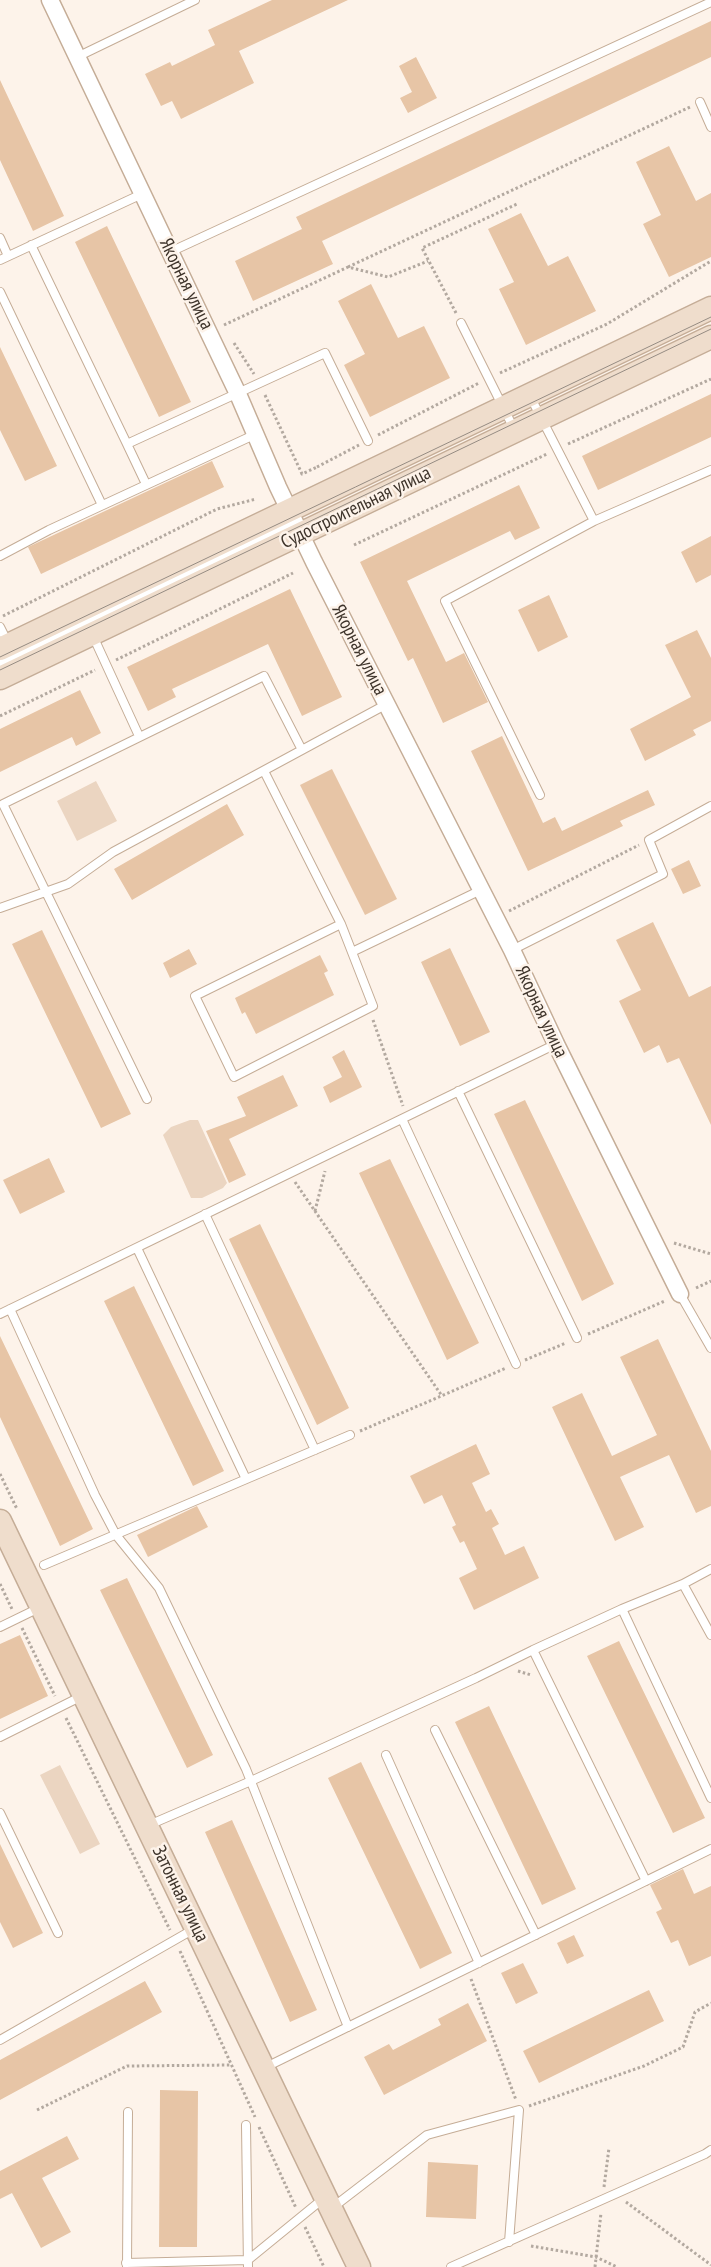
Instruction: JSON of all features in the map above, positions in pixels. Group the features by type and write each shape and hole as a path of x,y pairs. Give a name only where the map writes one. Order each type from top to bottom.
{"street":[{"name":"Якорная улица","path":"50,0 238,394 295,522 512,950 556,1044 680,1294"},
{"name":"Судостроительная улица","path":"8,651 92,634 503,407 711,308"},
{"name":"Судостроительная улица","path":"0,678 8,651 295,522 515,431 711,337"},
{"name":"Затонная улица","path":"0,1521 359,2267"}],"lane":[{"path":"77,57 196,0"},
{"path":"170,252 711,2"},
{"path":"700,102 711,127"},
{"path":"0,260 142,194"},
{"path":"0,238 8,256"},
{"path":"31,245 146,484"},
{"path":"0,292 102,505"},
{"path":"461,323 515,431"},
{"path":"127,444 325,353 368,440"},
{"path":"529,395 594,521"},
{"path":"0,556 146,484 256,434"},
{"path":"540,795 445,601 594,521 711,470"},
{"path":"92,634 140,736"},
{"path":"147,1099 44,892 3,804 264,676 302,750"},
{"path":"0,908 68,884 113,852 387,704"},
{"path":"264,771 340,924 373,1006 234,1077 194,996 340,924"},
{"path":"512,950 663,874 649,840 711,806"},
{"path":"352,952 481,890"},
{"path":"0,1314 556,1044"},
{"path":"458,1091 577,1338"},
{"path":"404,1117 516,1364"},
{"path":"205,1214 316,1450"},
{"path":"137,1248 246,1479"},
{"path":"680,1294 711,1348"},
{"path":"10,1309 95,1495 116,1535 159,1588 251,1781 348,2027"},
{"path":"44,1565 350,1435"},
{"path":"147,1826 251,1781 622,1609 683,1584 711,1569"},
{"path":"683,1584 711,1635"},
{"path":"0,1627 41,1607"},
{"path":"622,1609 711,1798"},
{"path":"533,1650 646,1881"},
{"path":"0,1736 84,1695"},
{"path":"435,1730 536,1935"},
{"path":"386,1755 479,1963"},
{"path":"0,1813 58,1933"},
{"path":"264,2069 711,1849"},
{"path":"0,2040 196,1928"},
{"path":"128,2112 127,2265 248,2264 300,2218 328,2203 427,2135 519,2110 508,2242"},
{"path":"246,2125 248,2264"},
{"path":"451,2267 711,2150"}],"path":[{"path":"223,325 700,102"},
{"path":"461,323 422,248 517,204"},
{"path":"348,267 388,277 428,261"},
{"path":"259,382 302,474 489,378 607,324 711,261"},
{"path":"354,544 711,379"},
{"path":"0,618 217,509 256,499"},
{"path":"0,716 293,573"},
{"path":"495,918 649,840"},
{"path":"369,1009 404,1117"},
{"path":"315,1211 329,1154"},
{"path":"289,1174 442,1396"},
{"path":"652,1237 711,1254"},
{"path":"0,1584 175,1940 300,2218 324,2267"},
{"path":"501,1666 548,1680"},
{"path":"468,1969 519,2110 644,2066 683,2047 695,2012 711,2003"},
{"path":"37,2110 127,2066 232,2065"},
{"path":"615,2194 711,2266"},
{"path":"508,2242 596,2257 617,2267"}],"shaded area":[{"path":"96,781 117,821 77,841 57,801"},
{"path":"190,1120 198,1120 227,1183 223,1188 202,1198 191,1198 163,1135 171,1127"},
{"path":"60,1765 100,1844 80,1854 40,1775"}],"building":[{"path":"272,0 348,0 239,51 254,83 181,119 172,101 161,106 145,74 170,62 172,66 215,45 208,30"},
{"path":"711,21 711,57 322,241 333,264 253,301 235,261 302,229 296,217"},
{"path":"416,57 437,98 408,113 400,98 412,92 399,66"},
{"path":"0,80 64,216 33,231 0,160"},
{"path":"669,146 696,201 711,193 711,257 669,277 643,224 661,215 636,162"},
{"path":"521,213 548,266 568,256 596,311 526,345 499,289 514,282 488,229"},
{"path":"107,226 191,402 159,417 75,242"},
{"path":"371,284 398,338 424,326 450,378 370,417 344,365 365,354 338,301"},
{"path":"0,347 57,466 25,481 0,430"},
{"path":"711,394 711,437 598,490 582,456"},
{"path":"212,461 224,487 41,574 28,547"},
{"path":"519,485 540,528 515,540 510,531 407,581 446,662 464,653 488,702 443,723 413,658 408,661 360,562"},
{"path":"711,536 711,575 696,583 681,552"},
{"path":"290,589 342,697 302,716 268,644 172,689 176,697 148,711 127,667"},
{"path":"549,595 568,637 538,652 518,610"},
{"path":"697,630 711,658 711,721 693,730 696,735 645,761 630,729 691,697 665,645"},
{"path":"80,690 101,733 76,746 72,737 0,772 0,729"},
{"path":"502,736 543,823 555,817 562,831 648,790 655,805 620,821 623,826 528,871 471,751"},
{"path":"332,769 397,899 365,915 300,785"},
{"path":"227,804 244,835 132,900 114,869"},
{"path":"689,860 701,886 683,894 671,869"},
{"path":"653,922 689,997 711,986 711,1125 679,1058 667,1063 659,1045 644,1053 619,1001 641,990 616,940"},
{"path":"42,930 131,1114 101,1128 12,944"},
{"path":"450,948 490,1032 460,1046 421,962"},
{"path":"189,949 197,964 170,978 163,963"},
{"path":"320,955 328,971 324,973 334,995 256,1034 245,1012 242,1014 235,998"},
{"path":"344,1050 362,1087 330,1103 323,1087 342,1077 332,1057"},
{"path":"283,1075 298,1106 229,1139 246,1175 229,1183 206,1131 246,1116 237,1097"},
{"path":"525,1100 614,1284 582,1301 494,1114"},
{"path":"49,1158 65,1192 20,1214 3,1180"},
{"path":"390,1159 479,1343 447,1360 359,1173"},
{"path":"260,1224 349,1408 317,1425 229,1239"},
{"path":"134,1286 224,1471 193,1486 104,1301"},
{"path":"0,1336 93,1529 60,1546 0,1417"},
{"path":"658,1339 711,1451 711,1506 696,1513 669,1455 620,1477 644,1527 615,1541 552,1407 582,1393 612,1456 657,1435 620,1357"},
{"path":"476,1444 490,1474 472,1483 486,1512 491,1509 499,1524 492,1528 505,1555 524,1546 539,1578 474,1610 459,1578 477,1569 464,1541 460,1543 452,1527 456,1525 442,1495 424,1504 410,1476"},
{"path":"197,1506 208,1527 148,1557 137,1535"},
{"path":"127,1578 213,1755 187,1768 100,1590"},
{"path":"20,1635 48,1696 0,1719 0,1644"},
{"path":"619,1641 705,1818 673,1833 587,1656"},
{"path":"489,1706 576,1889 542,1905 455,1722"},
{"path":"361,1762 452,1953 420,1969 328,1778"},
{"path":"232,1820 317,2010 290,2022 205,1832"},
{"path":"0,1844 43,1933 13,1948 0,1922"},
{"path":"683,1869 694,1894 711,1886 711,1956 689,1966 678,1940 671,1943 656,1912 662,1909 650,1885"},
{"path":"574,1935 584,1956 567,1964 557,1943"},
{"path":"523,1963 538,1993 516,2004 501,1973"},
{"path":"145,1981 162,2012 0,2100 0,2060"},
{"path":"649,1990 664,2021 539,2083 523,2051"},
{"path":"468,2003 487,2041 384,2095 364,2057 389,2044 393,2050 441,2025 438,2019"},
{"path":"160,2090 198,2091 197,2247 159,2247"},
{"path":"67,2136 79,2159 42,2178 71,2232 41,2248 12,2193 0,2199 0,2171"},
{"path":"428,2162 478,2165 476,2219 426,2217"}],"tram line":[{"path":"0,657 711,317"},
{"path":"0,670 711,329"}]}
